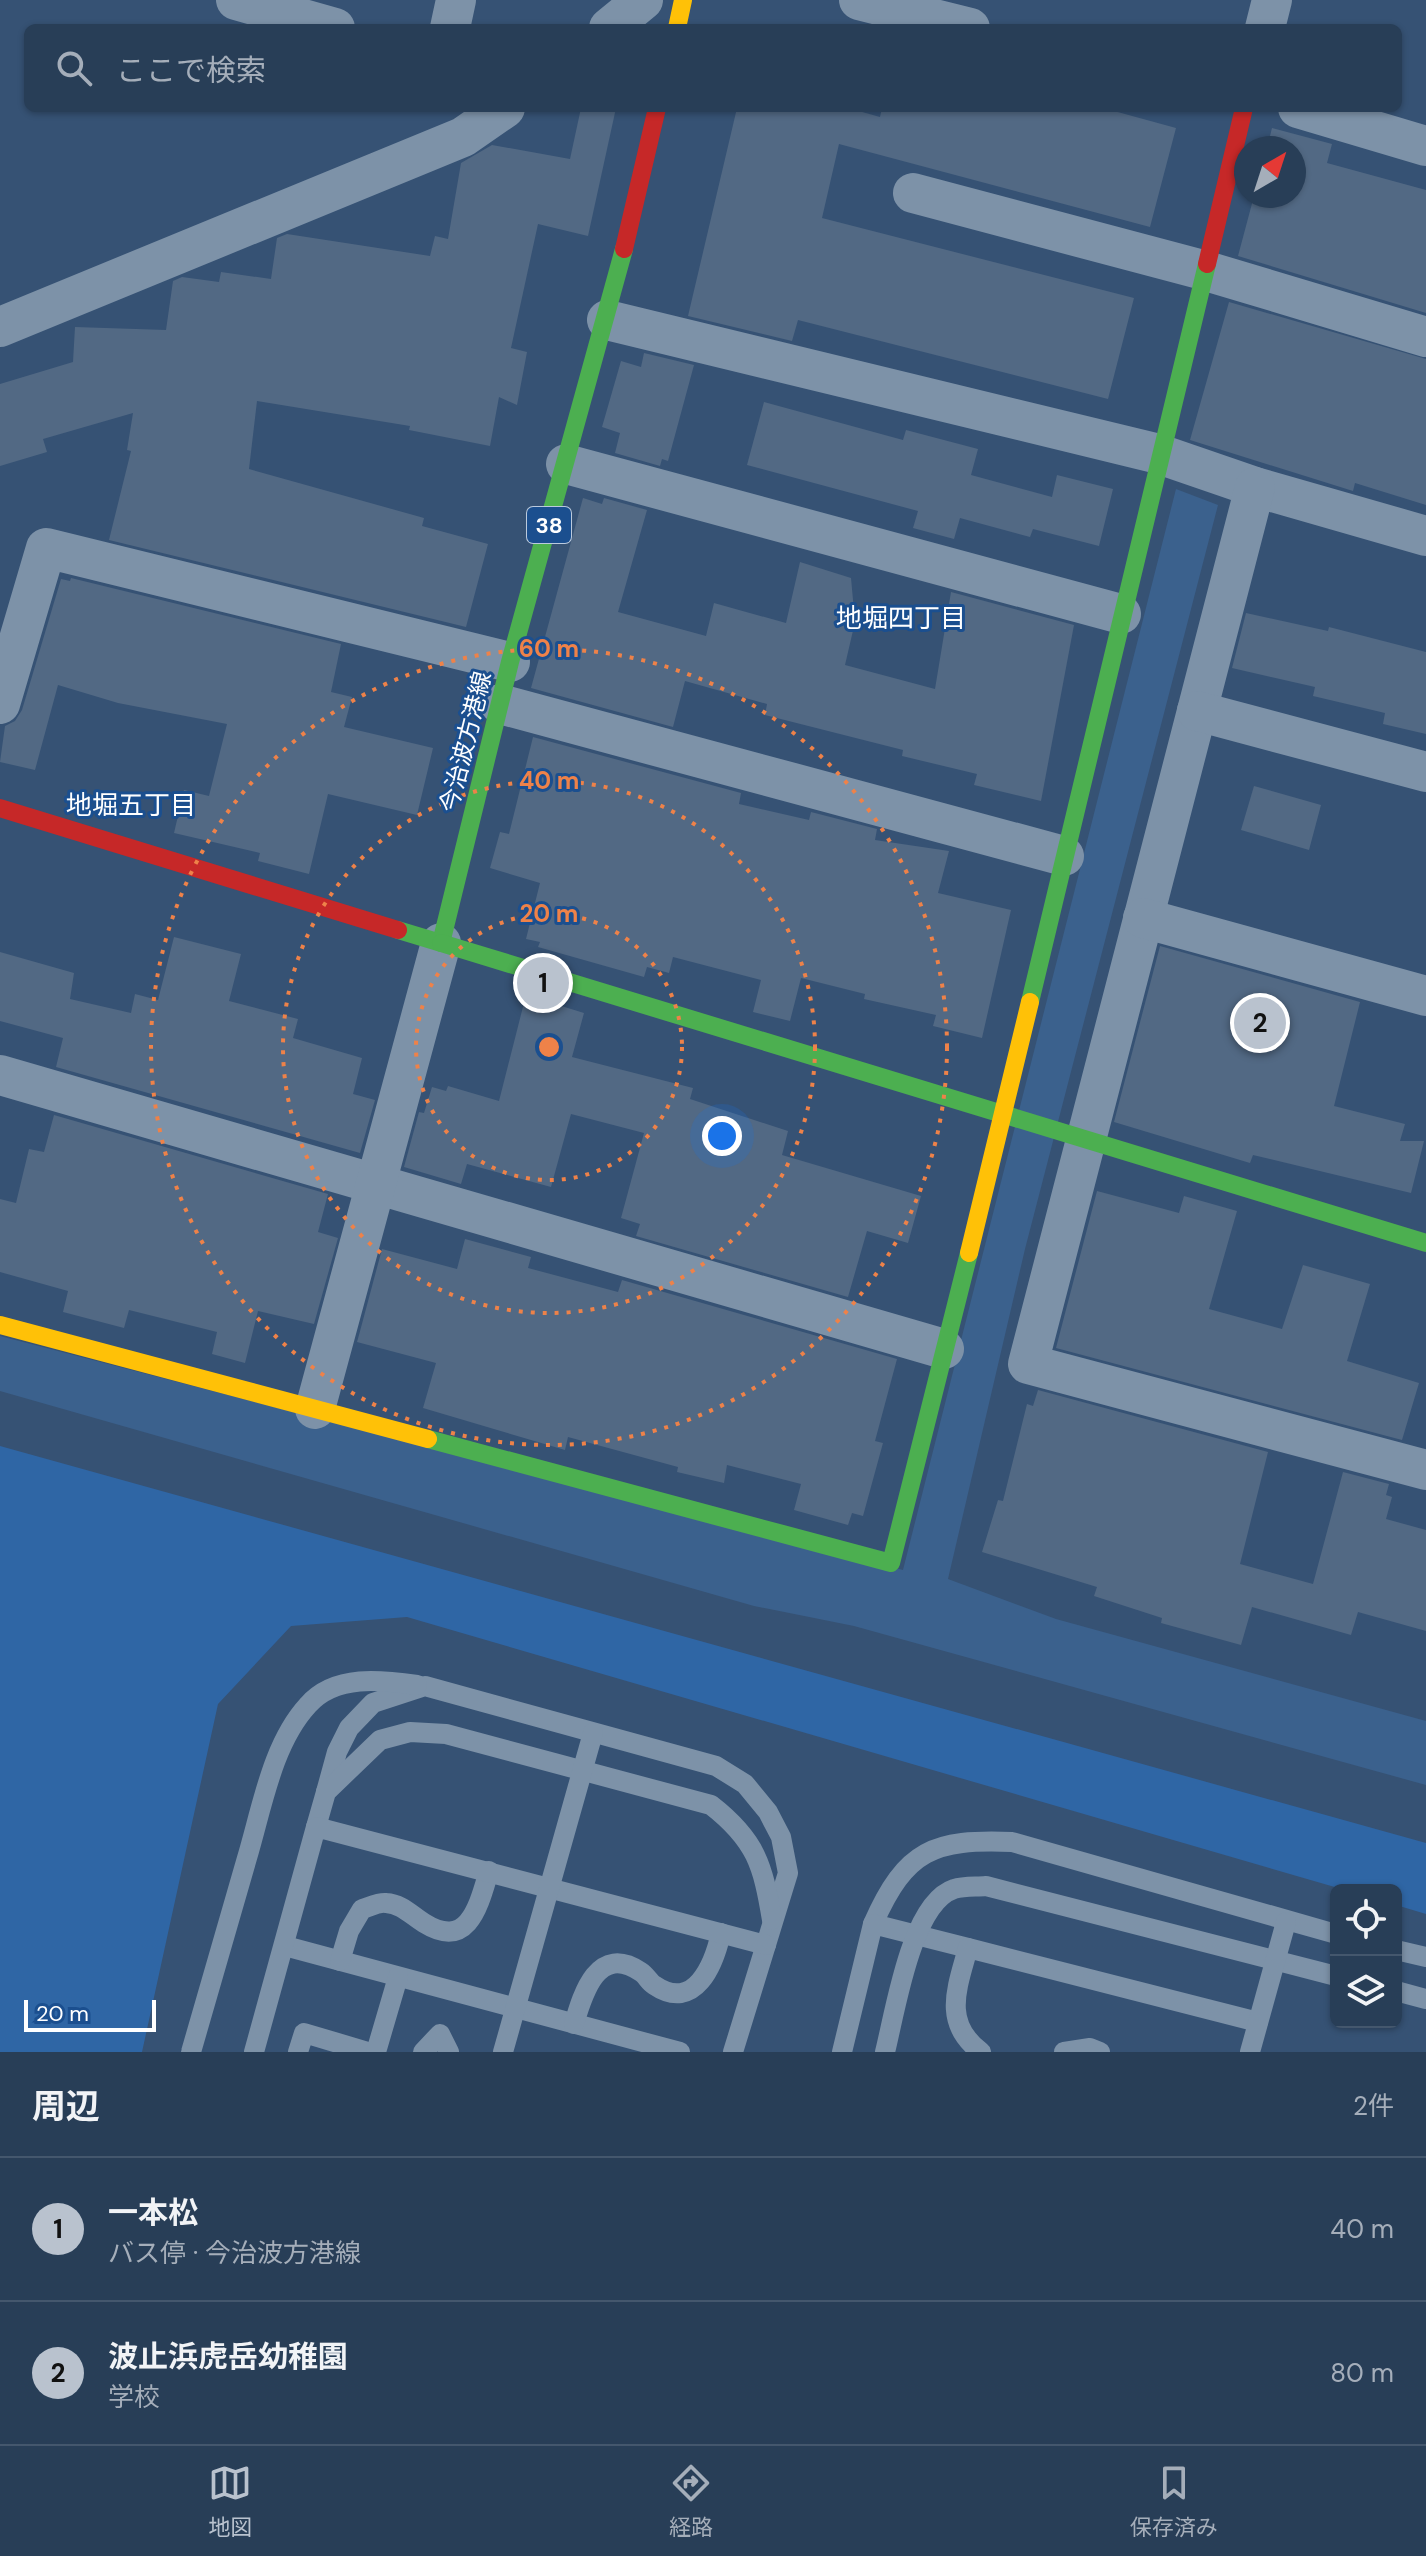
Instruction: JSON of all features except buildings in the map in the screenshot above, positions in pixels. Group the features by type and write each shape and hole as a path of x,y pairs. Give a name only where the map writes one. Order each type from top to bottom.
{"street":[{"path":"236,0 321,24"},
{"path":"451,24 456,0"},
{"path":"614,24 643,0"},
{"path":"678,24 683,0"},
{"path":"859,0 954,24"},
{"path":"1266,24 1272,0"},
{"path":"0,327 463,137 499,112"},
{"name":"今治波方港線","path":"441,943 510,662 607,320 656,112"},
{"path":"0,1325 891,1563 1003,1116 1243,112"},
{"path":"1311,112 1426,146"},
{"path":"913,193 1203,270 1426,337"},
{"path":"607,320 1159,454 1255,487 1426,536"},
{"path":"566,464 1121,614"},
{"path":"1255,487 1028,1364 1426,1470"},
{"path":"0,704 5,658 46,548 510,662"},
{"path":"500,704 1064,856"},
{"path":"1197,711 1426,772"},
{"path":"0,808 1003,1116 1086,1136 1426,1243"},
{"path":"1143,918 1426,996"},
{"path":"315,1409 441,943"},
{"path":"0,1075 944,1349"}],"lane":[{"path":"191,2052 270,1779 290,1731 309,1703 337,1686 373,1679 425,1686 716,1766 745,1784 768,1812 781,1837 788,1873 733,2052"},
{"path":"254,2052 337,1752 349,1728 373,1703 425,1686"},
{"path":"326,1792 380,1740 410,1732 446,1734 711,1805 740,1828 767,1887 772,1925"},
{"path":"503,2052 593,1733"},
{"path":"316,1827 766,1945"},
{"path":"842,2052 873,1924 884,1899 905,1868 935,1847 974,1841 1012,1842 1330,1933"},
{"path":"340,1961 349,1931 362,1909 384,1902 407,1909 422,1923 443,1933 461,1929 476,1914 489,1871"},
{"path":"885,2052 916,1935 934,1905 952,1889 986,1886 1330,1975"},
{"path":"1250,2052 1286,1922"},
{"path":"873,1924 1258,2022"},
{"path":"574,2024 584,1988 594,1974 608,1965 641,1972 653,1985 671,1993 686,1990 702,1981 713,1964 721,1933"},
{"path":"285,1946 574,2024 631,2046 680,2052"},
{"path":"968,1948 957,1989 955,2022 969,2043 981,2052"},
{"path":"1402,1951 1426,1957"},
{"path":"376,2052 398,1977"},
{"path":"1402,1993 1426,1999"},
{"path":"298,2052 304,2033 368,2052"},
{"path":"423,2052 440,2034 449,2052"},
{"path":"1064,2052 1090,2048 1100,2052"}],"shaded area":[{"path":"1176,489 1218,505 1025,1249 948,1579 1056,1619 1426,1721 1426,1785 854,1626 754,1606 0,1391 0,1336 903,1570"},
{"path":"0,1446 1426,1843 1426,1914 1402,1907 1402,1884 1330,1886 407,1617 291,1626 218,1704 142,2052 0,2052"}],"traffic: fast":[{"path":"398,930 441,943 510,662 624,249"},
{"path":"1030,1002 1207,264"},
{"path":"441,943 1426,1243"},
{"path":"428,1439 891,1563 969,1253"}],"traffic: slow":[{"path":"678,24 683,0"},
{"path":"969,1253 1030,1002"},
{"path":"0,1325 428,1439"}],"traffic: jam":[{"path":"624,249 656,112"},
{"path":"1207,264 1243,112"},
{"path":"0,808 398,930"}],"place":[{"name":"一本松","path":"543,983"},
{"name":"波止浜虎岳幼稚園","path":"1260,1023"}],"district":[{"name":"地堀四丁目","path":"901,618"},
{"name":"地堀五丁目","path":"131,805"}]}
